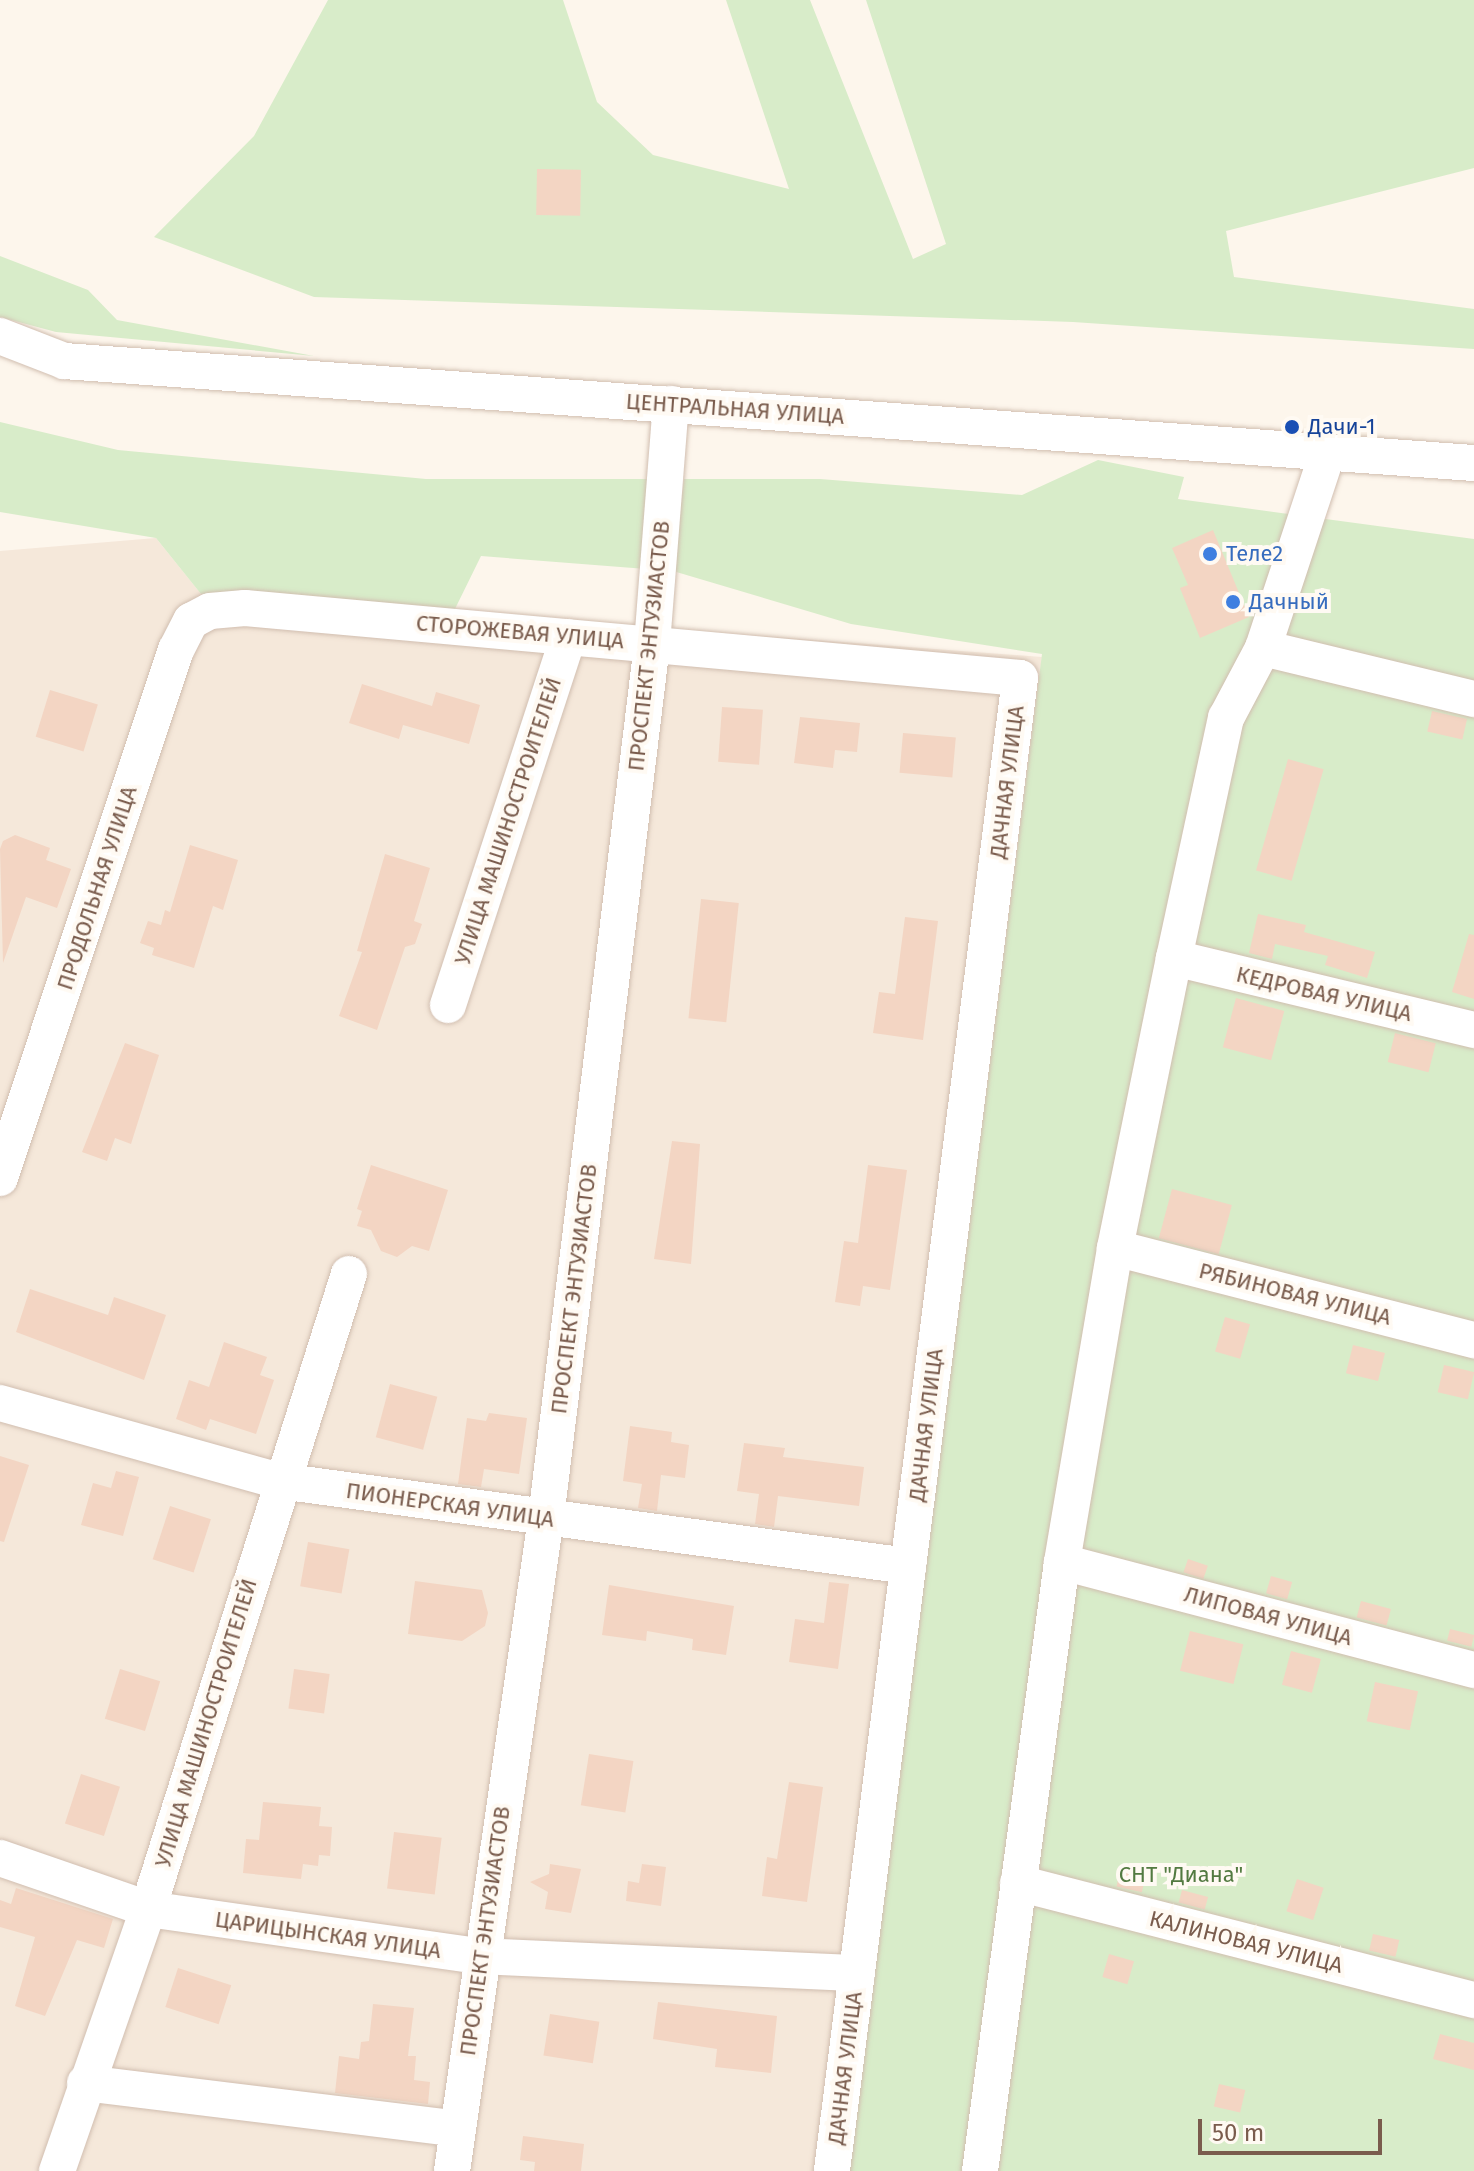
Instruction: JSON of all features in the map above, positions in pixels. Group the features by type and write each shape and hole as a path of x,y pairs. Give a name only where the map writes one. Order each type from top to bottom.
{"street":[{"name":"ЦЕНТРАЛЬНАЯ УЛИЦА","path":"0,336 64,361 1474,463"},
{"name":"ПРОСПЕКТ ЭНТУЗИАСТОВ","path":"452,2171 480,1956 546,1518 652,644 671,404"},
{"path":"980,2171 1062,1562 1115,1248 1226,718 1263,648 1328,451"},
{"name":"СТОРОЖЕВАЯ УЛИЦА","path":"210,611 245,608 1020,678"},
{"name":"ПРОДОЛЬНАЯ УЛИЦА","path":"0,1178 176,650 191,621 210,611"},
{"name":"УЛИЦА МАШИНОСТРОИТЕЛЕЙ","path":"448,1005 568,637"},
{"path":"1263,648 1474,699"},
{"name":"ДАЧНАЯ УЛИЦА","path":"832,2171 1020,678"},
{"name":"КЕДРОВАЯ УЛИЦА","path":"1174,958 1474,1030"},
{"name":"РЯБИНОВАЯ УЛИЦА","path":"1115,1248 1474,1340"},
{"name":"УЛИЦА МАШИНОСТРОИТЕЛЕЙ","path":"57,2171 85,2083 148,1909 280,1481 349,1274"},
{"name":"ПИОНЕРСКАЯ УЛИЦА","path":"0,1403 280,1481 908,1566"},
{"name":"ЛИПОВАЯ УЛИЦА","path":"1062,1562 1474,1670"},
{"name":"ЦАРИЦЫНСКАЯ УЛИЦА","path":"0,1858 148,1909 480,1956 857,1973"},
{"name":"КАЛИНОВАЯ УЛИЦА","path":"1018,1883 1474,2000"},
{"path":"85,2083 457,2129"}],"shaded area":[{"path":"156,538 201,594 1042,657 849,2171 0,2171 0,551"}],"green space":[{"path":"328,0 563,0 597,102 653,155 789,189 726,0 810,0 913,259 946,244 866,0 1474,0 1474,168 1226,231 1234,277 1474,309 1474,349 1073,322 314,297 154,237 254,136"},
{"path":"0,256 88,290 117,320 314,356 56,332 0,317"},
{"path":"0,422 118,450 426,479 657,479 646,569 481,556 453,613 201,594 156,538 0,512"},
{"name":"СНТ \"Диана\"","path":"1098,460 1184,477 1178,499 1474,539 1474,2171 849,2171 1042,654 851,624 673,571 684,479 820,479 1022,495"}],"building":[{"path":"537,169 581,170 580,216 536,215"},
{"path":"1213,530 1249,617 1200,638 1180,588 1188,585 1172,548"},
{"path":"362,684 432,706 436,692 480,705 469,744 403,725 399,739 349,723"},
{"path":"50,690 98,705 83,751 36,737"},
{"path":"722,707 763,710 759,765 718,762"},
{"path":"1432,711 1467,719 1462,740 1427,731"},
{"path":"800,717 860,723 857,752 835,750 833,768 794,763"},
{"path":"903,733 956,738 952,777 900,773"},
{"path":"1288,759 1324,769 1292,881 1256,871"},
{"path":"15,835 50,848 46,860 71,869 57,908 26,897 3,963 0,849 3,841"},
{"path":"190,845 238,860 223,910 213,906 194,968 152,955 154,948 140,943 148,921 161,925 165,910 170,912"},
{"path":"385,854 430,868 414,921 422,924 415,944 405,947 377,1030 339,1016 362,952 357,951"},
{"path":"701,899 739,903 726,1022 688,1018"},
{"path":"1258,914 1306,925 1304,932 1375,952 1367,978 1325,965 1328,956 1275,944 1272,959 1249,953"},
{"path":"905,917 938,921 923,1040 873,1033 879,992 895,994"},
{"path":"1469,934 1474,935 1474,999 1452,992"},
{"path":"1236,998 1284,1011 1271,1060 1223,1047"},
{"path":"1395,1033 1436,1043 1428,1072 1388,1062"},
{"path":"125,1043 159,1055 131,1144 115,1138 107,1161 82,1152"},
{"path":"672,1141 700,1144 691,1264 654,1259"},
{"path":"371,1165 448,1190 429,1251 412,1246 397,1257 381,1251 371,1230 357,1226 362,1211 357,1209"},
{"path":"868,1165 907,1170 890,1290 863,1286 860,1306 835,1302 844,1241 858,1243"},
{"path":"1172,1189 1232,1205 1219,1254 1159,1238"},
{"path":"30,1289 108,1315 114,1297 166,1315 144,1380 16,1332"},
{"path":"1225,1317 1250,1324 1240,1359 1215,1352"},
{"path":"224,1342 267,1357 260,1375 274,1380 256,1434 210,1419 206,1430 176,1419 189,1380 209,1387"},
{"path":"1353,1345 1385,1353 1378,1381 1346,1373"},
{"path":"1444,1365 1474,1372 1468,1399 1438,1392"},
{"path":"390,1384 437,1397 423,1450 376,1437"},
{"path":"489,1413 527,1418 519,1474 484,1469 481,1487 458,1484 467,1418 486,1421"},
{"path":"630,1426 672,1432 671,1442 689,1445 685,1478 661,1475 657,1511 638,1508 642,1484 623,1481"},
{"path":"744,1443 785,1448 783,1457 864,1467 859,1506 778,1496 774,1527 755,1524 759,1494 737,1491"},
{"path":"0,1456 29,1465 4,1542 0,1541"},
{"path":"116,1471 139,1477 123,1536 81,1525 93,1483 111,1488"},
{"path":"170,1506 211,1519 194,1573 153,1559"},
{"path":"308,1542 349,1549 342,1594 300,1586"},
{"path":"1188,1559 1208,1566 1203,1579 1183,1572"},
{"path":"1271,1576 1292,1582 1287,1599 1266,1593"},
{"path":"415,1581 482,1590 488,1613 485,1626 462,1641 408,1634"},
{"path":"829,1582 849,1584 838,1669 789,1662 795,1619 824,1623"},
{"path":"609,1585 734,1606 726,1655 692,1650 693,1639 647,1631 646,1641 602,1635"},
{"path":"1361,1601 1391,1609 1387,1625 1357,1617"},
{"path":"1450,1629 1474,1635 1471,1647 1447,1641"},
{"path":"1190,1631 1243,1644 1233,1684 1180,1671"},
{"path":"1291,1651 1321,1659 1312,1693 1282,1685"},
{"path":"120,1669 160,1681 145,1731 105,1719"},
{"path":"294,1669 330,1674 324,1714 288,1709"},
{"path":"1375,1682 1418,1691 1410,1730 1367,1721"},
{"path":"589,1754 633,1761 625,1812 581,1805"},
{"path":"81,1774 120,1787 104,1836 65,1823"},
{"path":"789,1782 823,1787 807,1902 762,1896 767,1857 777,1859"},
{"path":"263,1802 321,1807 319,1826 332,1827 330,1856 319,1855 318,1866 303,1864 301,1879 243,1873 246,1839 259,1840"},
{"path":"394,1832 442,1838 435,1894 387,1889"},
{"path":"550,1864 581,1869 571,1913 545,1909 548,1892 530,1882 549,1874"},
{"path":"642,1864 666,1867 661,1906 626,1901 628,1881 639,1883"},
{"path":"1121,1867 1146,1873 1142,1892 1117,1886"},
{"path":"1297,1879 1324,1888 1313,1920 1286,1911"},
{"path":"16,1888 113,1919 104,1948 77,1940 45,2016 15,2006 35,1937 0,1927 0,1900 11,1904"},
{"path":"1182,1890 1208,1897 1205,1910 1179,1903"},
{"path":"1373,1934 1399,1940 1395,1957 1369,1951"},
{"path":"1109,1954 1134,1961 1127,1984 1102,1977"},
{"path":"178,1968 231,1985 219,2024 165,2007"},
{"path":"658,2002 777,2016 771,2073 715,2067 717,2049 653,2039"},
{"path":"373,2004 414,2008 408,2056 416,2056 414,2080 430,2082 428,2104 335,2093 339,2056 359,2059 361,2042 369,2041"},
{"path":"550,2014 599,2022 593,2063 543,2055"},
{"path":"1440,2034 1474,2043 1474,2070 1433,2059"},
{"path":"1219,2084 1245,2090 1240,2112 1214,2106"},
{"path":"523,2136 584,2144 581,2171 534,2171 535,2162 520,2160"}],"place":[{"name":"Дачи-1","path":"1292,427"},
{"name":"Теле2","path":"1210,554"},
{"name":"Дачный","path":"1233,602"}]}
